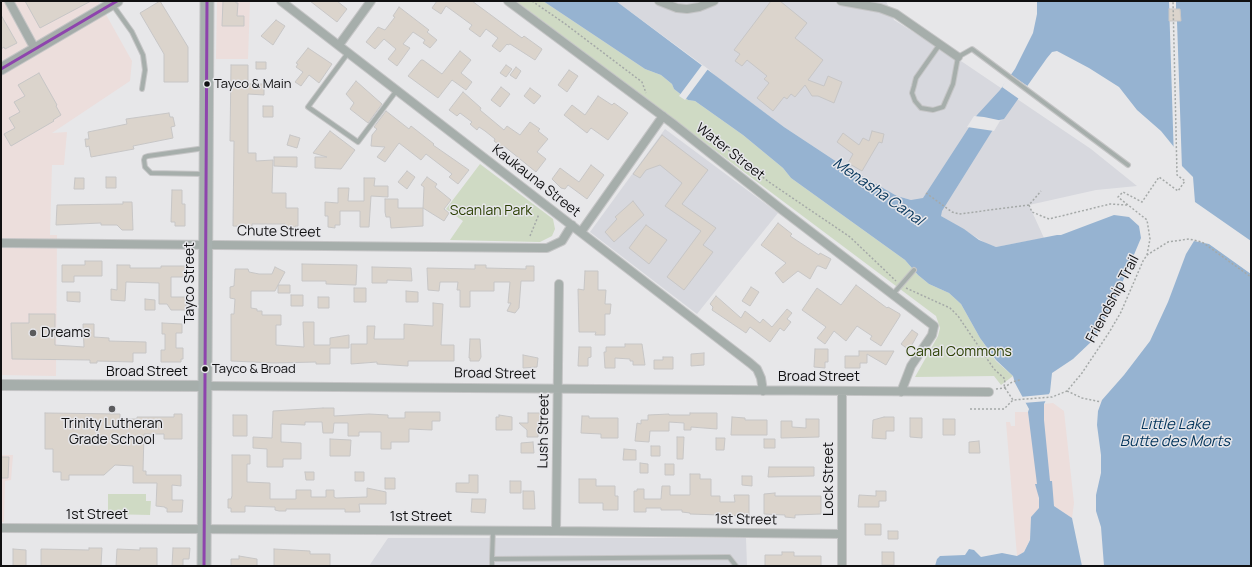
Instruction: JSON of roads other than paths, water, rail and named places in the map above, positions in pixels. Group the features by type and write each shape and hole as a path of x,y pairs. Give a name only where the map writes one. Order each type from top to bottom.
{"main road":[{"name":"Tayco Street","path":"204,566 207,1"},
{"path":"1,69 114,2"}],"street":[{"path":"9,1 35,49"},
{"name":"Kaukauna Street","path":"281,1 750,363 757,369 761,378 763,391"},
{"path":"339,45 371,1"},
{"name":"Water Street","path":"508,1 663,116 934,326 932,335 911,366 901,392"},
{"path":"659,1 677,8 714,1"},
{"path":"841,1 880,8 896,14 958,57"},
{"path":"581,232 663,116"},
{"name":"Chute Street","path":"1,243 542,248 562,241 572,225"},
{"name":"Lush Street","path":"556,531 559,284"},
{"name":"Broad Street","path":"1,385 989,392"},
{"name":"Lock Street","path":"842,391 842,566"},
{"name":"1st Street","path":"1,528 493,530 842,534"}],"lane":[{"path":"114,2 132,32 143,56 145,70 142,89"},
{"path":"940,44 916,78 912,93 914,101 922,108 933,110 943,107 953,84 958,57 972,49 1128,164"},
{"path":"348,52 308,107 358,142 397,90"},
{"path":"206,147 148,156 145,157 144,160 145,167 150,173 207,174"},
{"path":"893,294 914,270"},
{"path":"492,566 493,530"},
{"path":"492,559 729,557 736,566"}],"water":[{"name":"Menasha Canal","path":"543,1 616,1 784,127 834,160 897,196 911,200 923,198 977,115 1000,90 1015,69 1033,33 1037,14 1037,1 1251,1 1251,241 1195,202 1193,177 1176,160 1174,147 1161,131 1137,110 1119,87 1089,68 1057,51 1052,52 1047,58 1004,119 999,120 942,211 941,216 964,229 979,240 996,247 1061,235 1114,215 1129,217 1139,226 1141,238 1112,307 1092,341 1073,359 1052,373 1050,392 1044,404 1044,420 1054,506 1072,518 1082,566 935,566 937,559 940,556 965,555 969,549 974,550 981,557 1002,553 1017,556 1024,552 1030,540 1031,517 1039,508 1039,498 1035,484 1037,484 1028,412 1029,409 1015,383 1013,376 996,360 980,338 961,304 949,293 929,284 918,275 905,260 791,178 783,168 743,135 695,101 688,100 674,89 672,84 661,75 645,69"},
{"name":"Little Lake Butte des Morts","path":"1194,241 1209,244 1251,274 1251,566 1104,566 1101,527 1096,511 1096,495 1101,473 1101,455 1097,425 1098,411 1102,400 1124,375 1150,341 1168,302 1186,254"}],"place":[{"name":"Tayco & Main","path":"207,84"},
{"name":"Dreams","path":"33,333"},
{"name":"Tayco & Broad","path":"205,369"},
{"name":"Trinity Lutheran Grade School","path":"112,409"}],"park label":[{"name":"Scanlan Park","path":"491,211"},
{"name":"Canal Commons","path":"959,352"}]}
